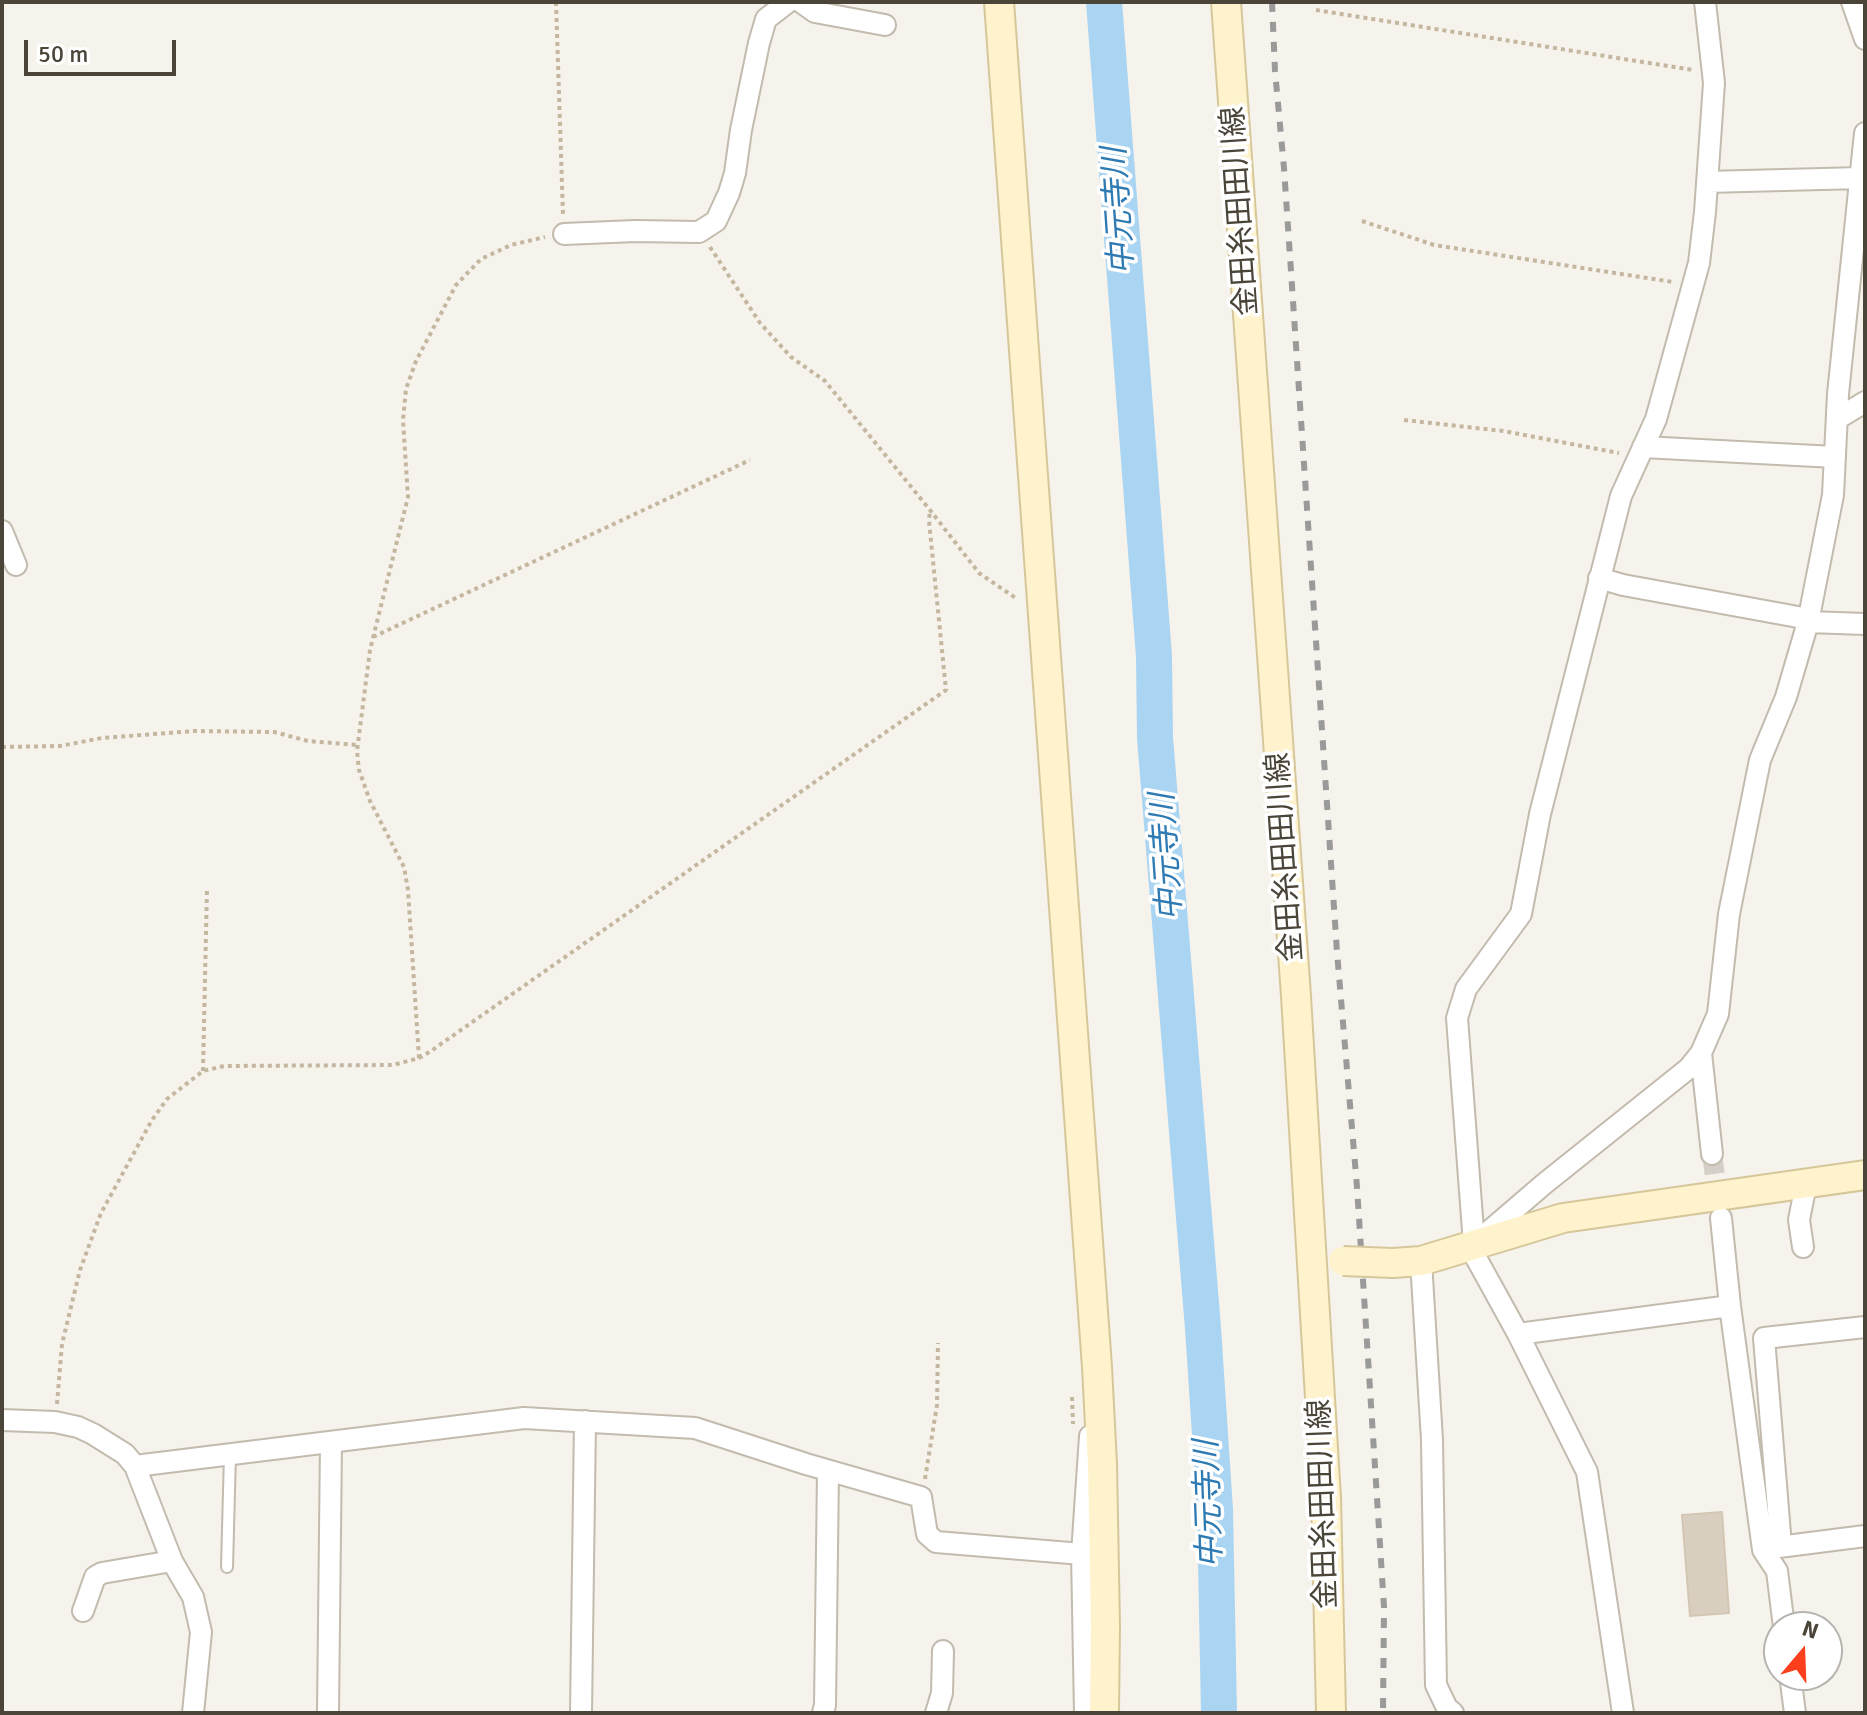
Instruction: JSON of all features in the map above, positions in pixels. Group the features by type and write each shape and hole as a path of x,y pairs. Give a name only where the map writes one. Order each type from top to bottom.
{"street":[{"path":"564,234 699,232 716,221 735,173 741,130 766,19 788,2"},
{"path":"801,2 815,12 885,25"},
{"path":"999,2 1100,1429 1104,1713"},
{"name":"金田糸田田川線","path":"1226,2 1295,980 1326,1498 1331,1713"},
{"path":"1474,1244 1457,1018 1466,989 1521,914 1540,814 1621,496 1656,419 1699,263 1714,83 1705,2"},
{"path":"1852,2 1865,39"},
{"path":"1623,1713 1587,1472 1518,1334 1470,1247 1689,1068 1701,1053 1718,1014 1729,914 1760,760 1786,697 1808,622 1833,495 1837,419 1860,223 1860,178 1865,133"},
{"path":"1707,182 1860,178"},
{"path":"1837,419 1865,402"},
{"path":"1641,452 1835,457"},
{"path":"2,531 16,565"},
{"path":"1599,578 1798,617 1808,622 1865,624"},
{"path":"1701,1053 1712,1154"},
{"path":"1311,1261 1421,1261 1563,1218 1865,1175"},
{"path":"1803,1247 1799,1220 1806,1184"},
{"path":"1721,1218 1730,1306 1782,1611"},
{"path":"1421,1261 1432,1440 1436,1685 1447,1708 1453,1713"},
{"path":"1518,1334 1730,1306"},
{"path":"1772,1548 1764,1338 1865,1327"},
{"path":"135,1466 524,1418 695,1428 921,1497 927,1534 936,1542 1082,1554"},
{"path":"2,1420 55,1422 78,1427 125,1454 135,1466 172,1561 193,1597 201,1632 193,1713"},
{"path":"581,1713 585,1421"},
{"path":"1085,1713 1082,1554 1089,1437 1100,1429"},
{"path":"328,1713 331,1442"},
{"path":"823,1713 828,1471"},
{"path":"1772,1548 1865,1536"},
{"path":"83,1611 95,1577 102,1573 172,1561"},
{"path":"936,1713 942,1693 943,1651"},
{"path":"1792,1691 1795,1713"}],"lane":[{"path":"227,1567 230,1454"}],"path":[{"path":"419,1058 404,867 370,801 359,770 357,745 370,650 408,497 403,420 406,389 416,361 456,285 481,259 511,245 564,234 556,2"},
{"path":"1316,10 1712,71"},
{"path":"1362,221 1434,245 1693,285"},
{"path":"699,232 760,323 791,357 825,381 979,573 1019,600"},
{"path":"1404,420 1641,452"},
{"path":"373,637 750,460"},
{"path":"55,1422 62,1344 80,1270 101,1213 167,1099 203,1071 224,1066 393,1065 419,1058 946,690 930,510"},
{"path":"2,747 60,746 102,738 194,731 274,732 308,741 357,745"},
{"path":"203,1071 207,887"},
{"path":"921,1497 937,1405 938,1343"}],"building":[{"path":"1722,1512 1729,1613 1690,1616 1682,1515"}],"waterway":[{"name":"中元寺川","path":"1104,2 1154,656 1155,738 1203,1328 1215,1510 1219,1713"}],"tunnel":[{"path":"1712,1154 1719,1206"}],"railway":[{"path":"1272,2 1337,952 1357,1187 1384,1607 1383,1713"}]}
